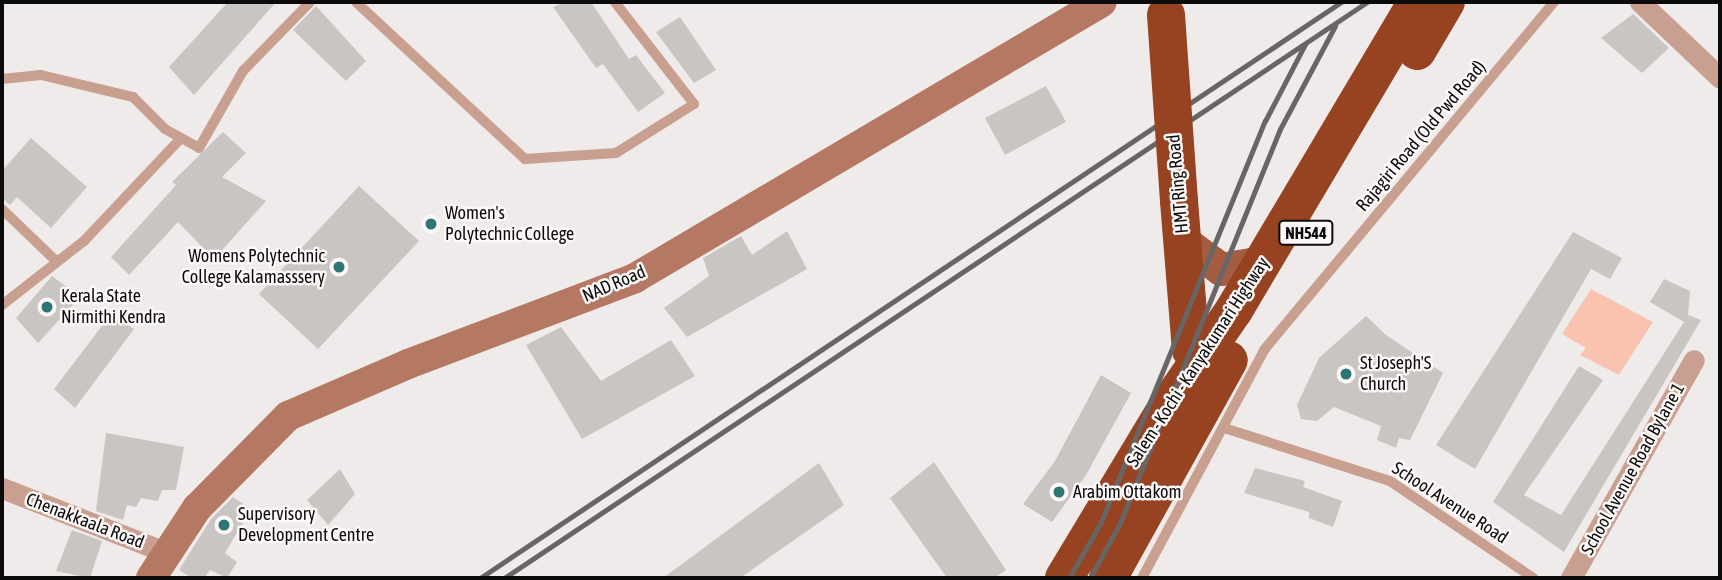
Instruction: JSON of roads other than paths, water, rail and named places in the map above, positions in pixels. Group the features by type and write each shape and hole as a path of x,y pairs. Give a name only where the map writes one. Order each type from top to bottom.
{"highway":[{"name":"Salem - Kochi - Kanyakumari Highway","path":"1108,578 1239,323 1386,78 1417,2"},
{"name":"NH544","path":"1386,78 1446,2"},
{"name":"HMT Ring Road","path":"1166,8 1191,350 1204,359"},
{"name":"Salem - Kochi - Kanyakumari Highway","path":"1063,578 1169,404 1204,359 1239,323 1262,262 1386,78"}],"main road":[{"path":"1183,241 1221,270 1262,262"}],"street":[{"name":"NAD Road","path":"151,578 197,508 288,416 408,364 635,278 1102,2"},
{"path":"1640,2 1720,78"},
{"name":"School Avenue Road Bylane 1","path":"1571,578 1694,360"},
{"name":"Chenakkaala Road","path":"2,488 168,553"}],"lane":[{"path":"2,79 41,75 133,97 180,139 200,148 243,71 310,2"},
{"path":"356,2 525,159 616,153 694,104 615,2"},
{"name":"Rajagiri Road (Old Pwd Road)","path":"1142,578 1264,350 1554,2"},
{"path":"2,305 83,241 180,139"},
{"path":"2,209 57,262"},
{"name":"School Avenue Road","path":"1224,428 1390,481 1533,578"}],"railway":[{"path":"480,578 1341,2"},
{"path":"504,578 1367,2"},
{"path":"1090,578 1120,523 1280,129 1335,26"},
{"path":"1069,578 1101,522 1265,121 1305,44"}],"place":[{"name":"Women's Polytechnic College","path":"431,224"},
{"name":"Womens Polytechnic College Kalamasssery","path":"339,267"},
{"name":"Kerala State Nirmithi Kendra","path":"47,307"},
{"name":"St Joseph'S Church","path":"1346,374"},
{"name":"Arabim Ottakom","path":"1059,492"},
{"name":"Supervisory Development Centre","path":"224,525"}]}
